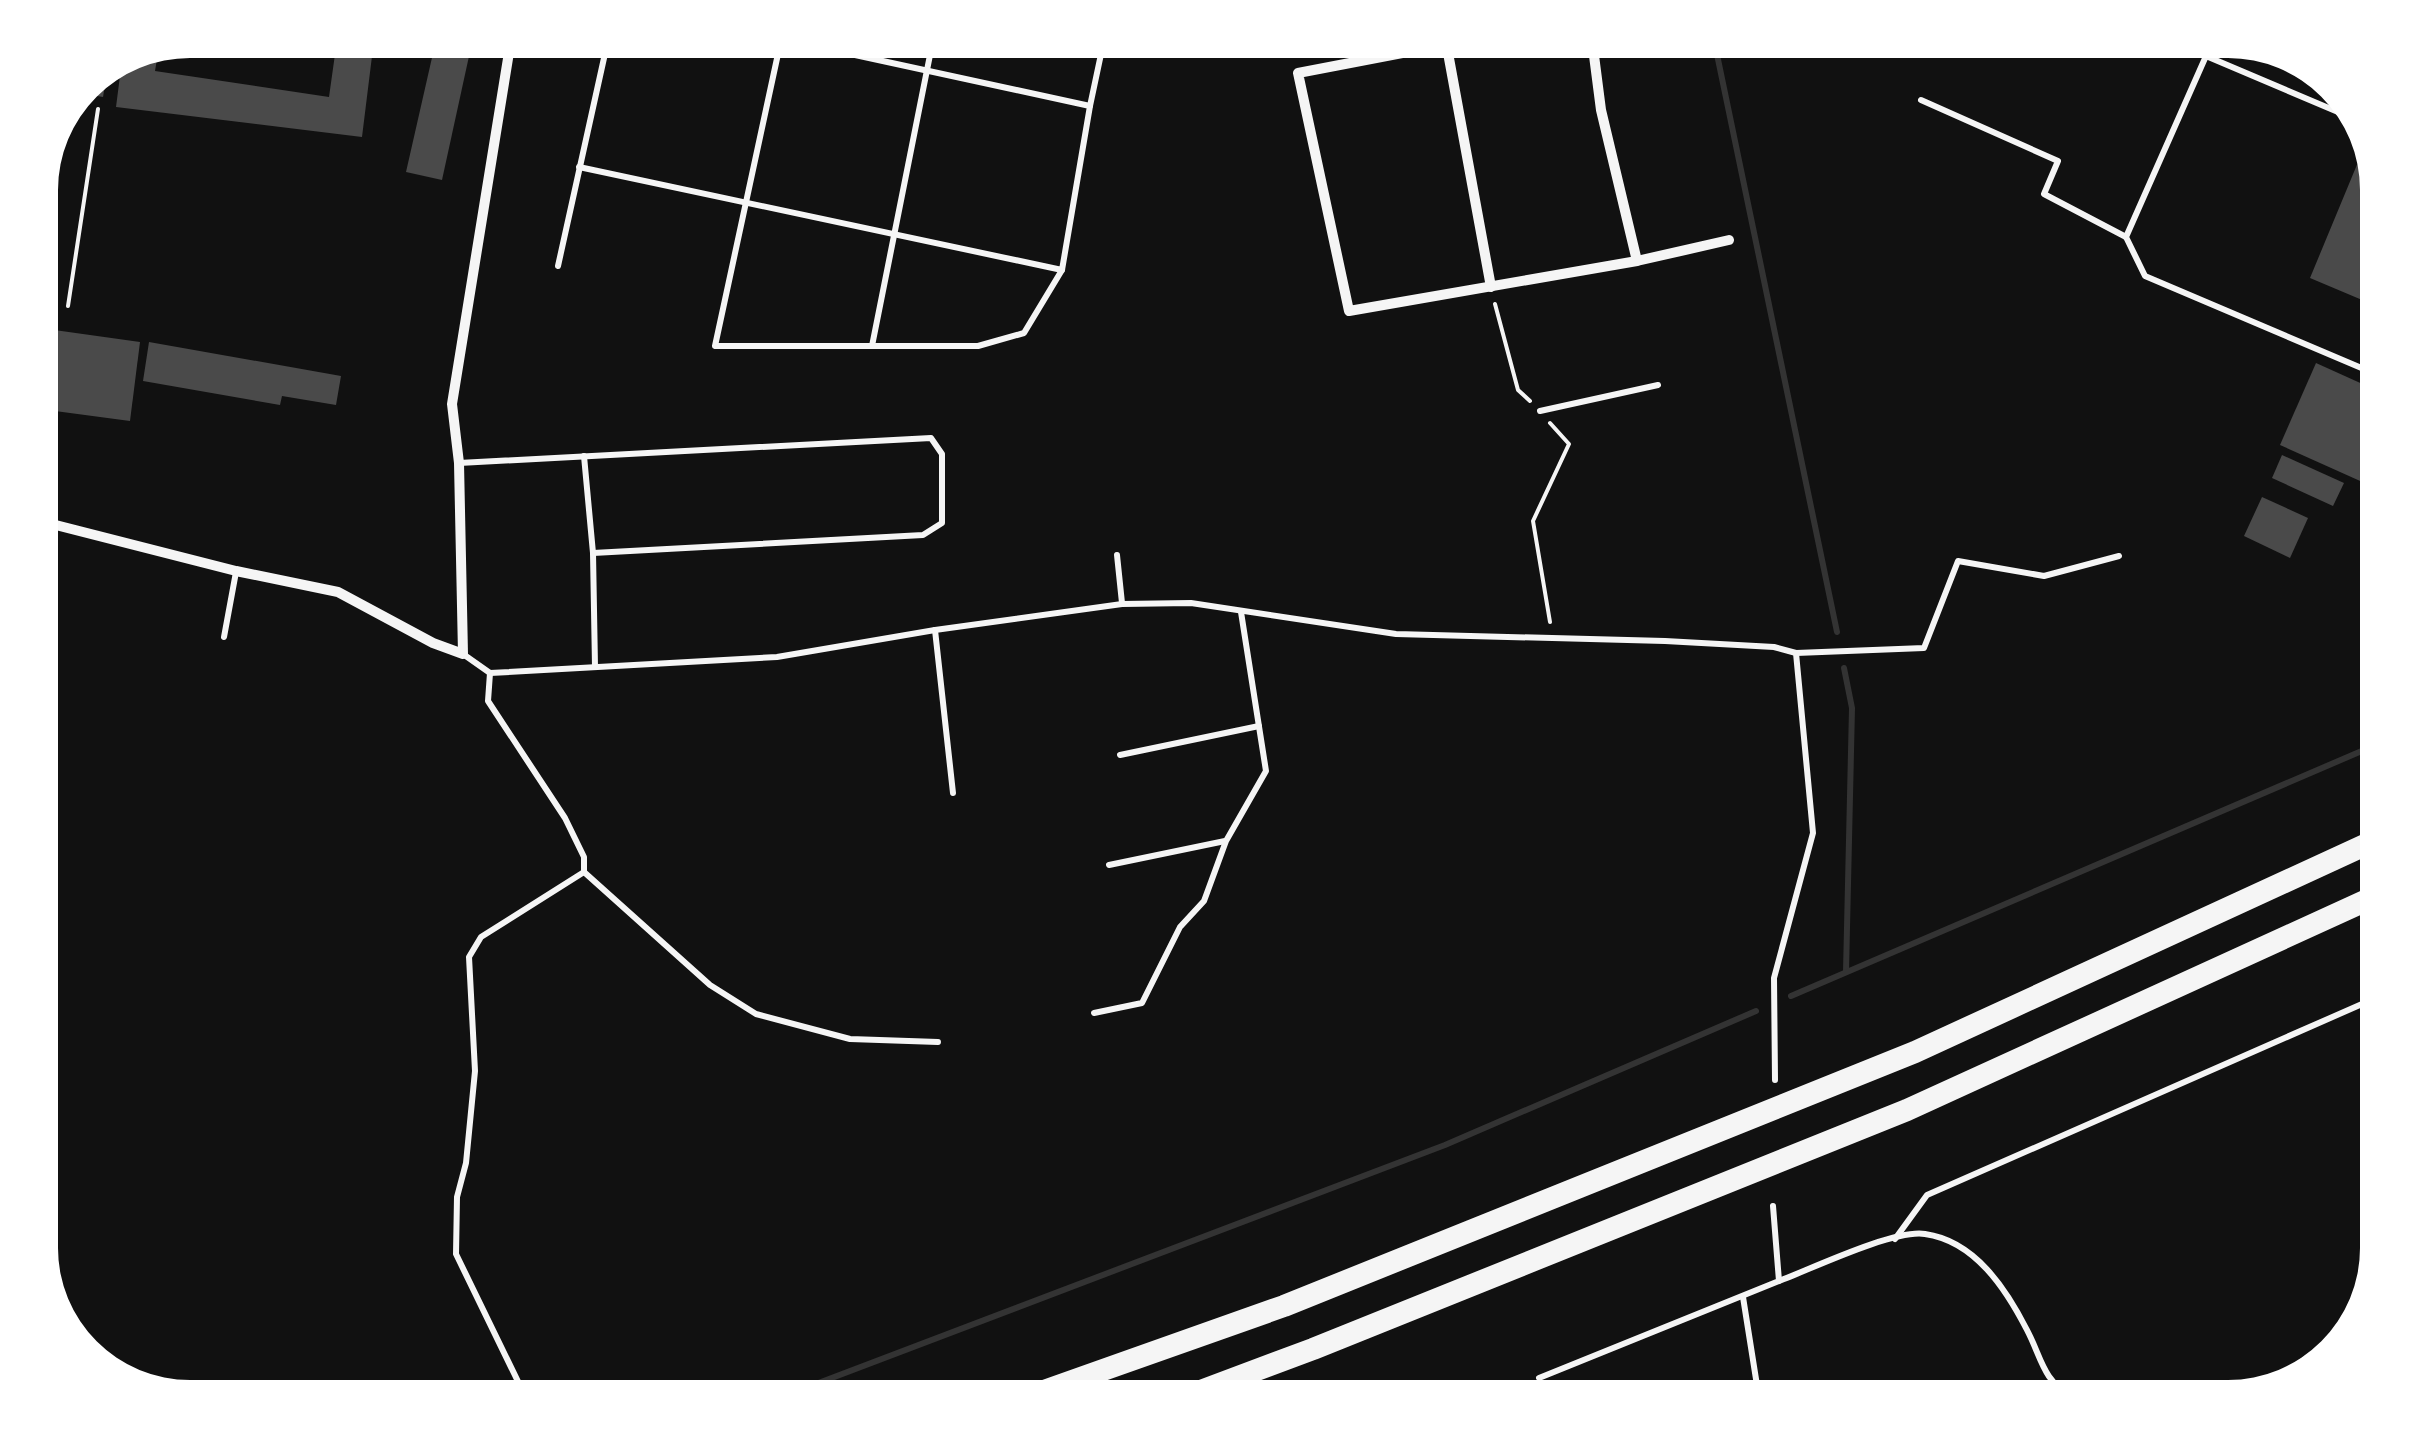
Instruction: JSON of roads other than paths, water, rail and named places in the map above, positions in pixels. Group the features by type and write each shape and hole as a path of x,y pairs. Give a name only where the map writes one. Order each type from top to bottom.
{"highway":[{"path":"1075,1380 1284,1306 1915,1052 2360,847"},
{"path":"1230,1380 1907,1110 2360,904"}],"street":[{"path":"58,526 338,592 433,643 463,654 459,463 452,404 508,58"},
{"path":"1370,58 1298,73 1350,310 1637,261 1729,240"},
{"path":"1449,58 1491,287"},
{"path":"1594,58 1601,110 1637,261"}],"lane":[{"path":"558,266 604,58"},
{"path":"779,58 715,346 978,346 1024,334 1062,270 1100,58"},
{"path":"867,58 1090,106"},
{"path":"872,346 930,58"},
{"path":"2126,237 2205,58"},
{"path":"2211,58 2332,108"},
{"path":"1921,100 2058,161 2044,194 2126,237 2145,276 2360,367"},
{"path":"578,167 1062,270"},
{"path":"1540,412 1658,385"},
{"path":"459,463 932,438 942,454 942,523 924,534 593,554"},
{"path":"584,456 593,554 595,667"},
{"path":"1118,555 1122,604"},
{"path":"463,654 490,673 778,657 1122,604 1191,603 1396,634 1552,636 1774,647 1796,653 1893,646 1924,648 1958,560 2044,576 2119,556"},
{"path":"224,637 236,570"},
{"path":"1094,1013 1142,1003 1180,928 1204,901 1226,841 1266,771 1241,612"},
{"path":"935,630 954,793"},
{"path":"1774,1080 1774,978 1813,833 1796,653"},
{"path":"490,673 488,701 565,818 584,856 584,872 710,985 756,1014 850,1040 938,1042"},
{"path":"1120,755 1258,726"},
{"path":"1108,866 1226,841"},
{"path":"517,1380 456,1254 458,1197 466,1163 475,1071 469,957 481,937 584,872"},
{"path":"1895,1239 1927,1195 2360,1005"},
{"path":"1773,1206 1779,1281"},
{"path":"1539,1378 1779,1281 1895,1239 1923,1233 1961,1247 1999,1280 2049,1380"},
{"path":"1743,1297 1756,1380"}],"waterway":[{"path":"1718,58 1837,632"},
{"path":"1844,668 1852,708 1846,972"},
{"path":"1791,996 2360,752"},
{"path":"826,1380 1445,1145 1756,1011"}]}
